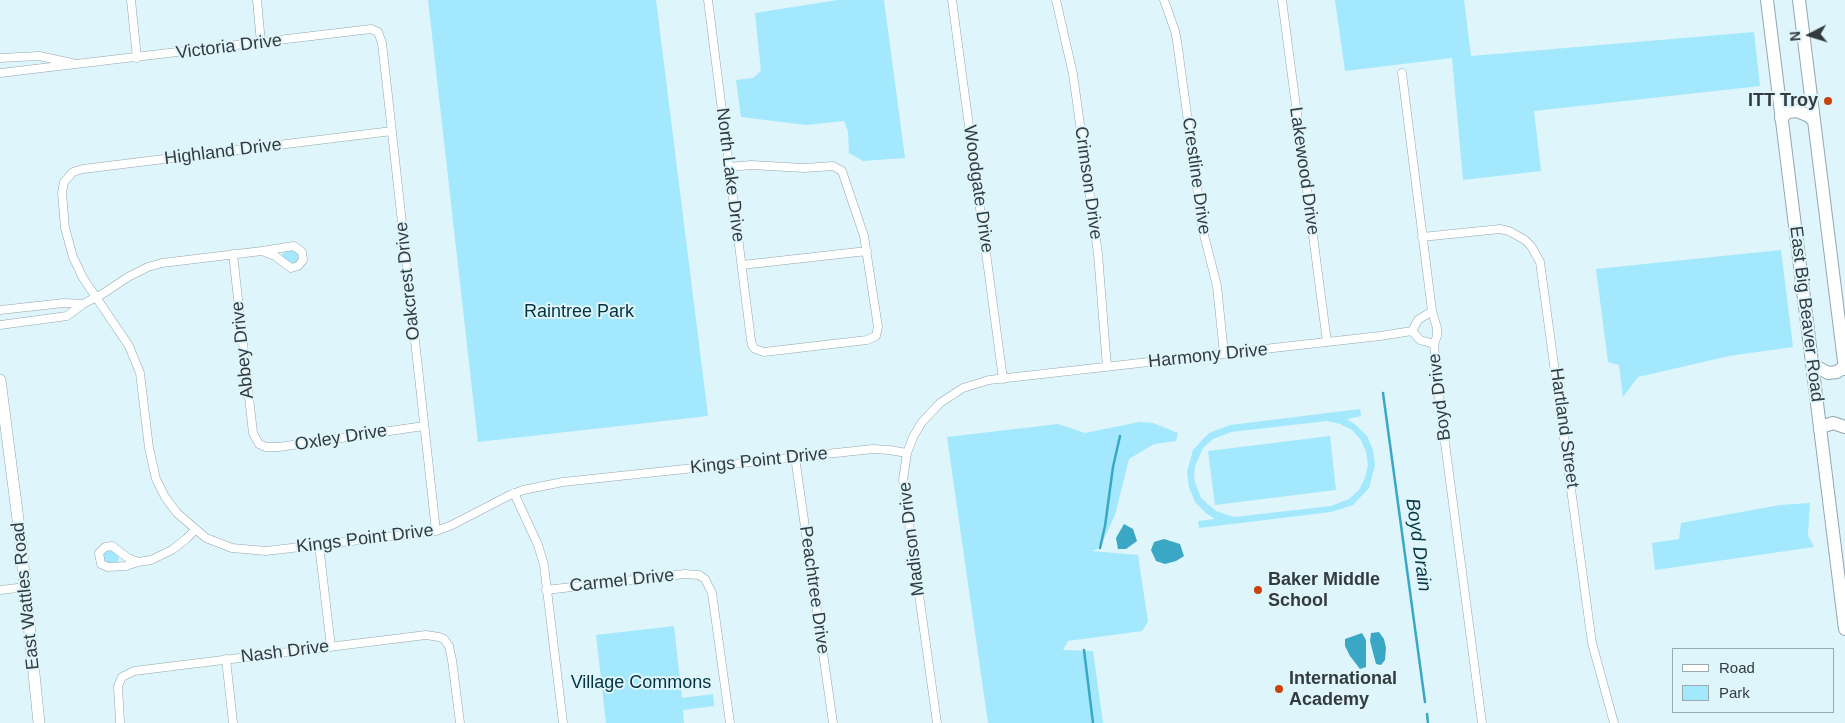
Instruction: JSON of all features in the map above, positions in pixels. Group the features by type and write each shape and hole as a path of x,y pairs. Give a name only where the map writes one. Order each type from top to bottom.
{"main road":[{"name":"East Big Beaver Road","path":"1767,0 1845,628"},
{"name":"East Big Beaver Road","path":"1799,0 1845,368"},
{"path":"1781,118 1788,112 1797,111 1809,116 1814,121"},
{"path":"1812,364 1828,373 1837,372 1845,368"},
{"name":"East Wattles Road","path":"0,380 26,587 39,723"},
{"path":"1820,430 1824,426 1833,423 1845,427"}],"street":[{"path":"131,0 137,58"},
{"name":"North Lake Drive","path":"708,0 751,340 755,349 764,352 867,340 876,336 878,327 867,251"},
{"name":"Woodgate Drive","path":"952,0 1003,379"},
{"name":"Crimson Drive","path":"1056,0 1073,74 1098,254 1098,278 1106,367"},
{"name":"Crestline Drive","path":"1164,0 1177,41 1203,231 1217,286 1224,354"},
{"name":"Lakewood Drive","path":"1282,0 1327,342"},
{"path":"256,1 261,43"},
{"name":"Victoria Drive","path":"0,73 371,29 378,32"},
{"name":"Oakcrest Drive","path":"378,32 382,43 436,530"},
{"name":"Victoria Drive","path":"0,58 39,56 78,65"},
{"name":"Boyd Drive","path":"1402,72 1432,311 1437,328 1434,344 1438,390 1482,723"},
{"name":"Highland Drive","path":"62,187 69,175 83,169 392,132"},
{"path":"729,167 751,165 804,168 833,166 842,170 861,226 867,251 742,265"},
{"name":"Kings Point Drive","path":"62,187 64,220 69,245 77,268 129,346 138,364 143,384 151,460 160,487 177,513 195,530 206,538 242,550 266,552 436,530 461,521 514,494 534,487 563,482 878,449 907,453"},
{"name":"Hartland Street","path":"1422,237 1500,228 1525,240 1531,246 1540,262 1592,643 1614,723"},
{"path":"0,325 67,316 128,277 156,264 262,250 294,246 302,252 303,260 298,266 290,268 275,256 262,250"},
{"name":"Abbey Drive","path":"232,254 253,433 259,444"},
{"path":"0,310 83,304"},
{"path":"1432,311 1418,320 1412,331 1420,340 1434,344"},
{"name":"Harmony Drive","path":"1003,379 1412,331"},
{"name":"Madison Drive","path":"937,723 904,496 903,480 907,453 913,436 922,422 944,400 968,386 1003,379"},
{"name":"Oxley Drive","path":"259,444 266,447 279,447 424,426"},
{"name":"Peachtree Drive","path":"795,457 833,723"},
{"path":"514,494 538,545 544,565 563,723"},
{"path":"138,562 128,558 112,546 104,546 99,553 101,564 108,567 126,566 151,560 172,550 195,530"},
{"path":"319,546 331,647"},
{"name":"Carmel Drive","path":"546,590 685,574 698,575 705,579 712,593 730,723"},
{"path":"0,590 26,587"},
{"name":"Nash Drive","path":"120,723 117,692 119,681 126,674 134,671 435,635 444,639 451,653 460,723"},
{"path":"226,659 234,723"}],"green space":[{"name":"Raintree Park","path":"428,0 656,0 708,416 478,442"},
{"path":"838,0 884,0 905,158 863,161 849,153 848,132 844,121 806,125 741,117 736,80 753,78 761,71 755,13"},
{"path":"1335,0 1464,0 1471,56 1754,32 1760,86 1534,111 1541,171 1463,180 1452,58 1345,71"},
{"path":"293,250 298,253 299,258 293,264 287,262 282,255 285,251"},
{"path":"1781,250 1793,347 1729,356 1638,377 1623,397 1619,365 1608,362 1596,269"},
{"path":"1360,409 1361,416 1347,419 1367,436 1373,450 1375,465 1369,488 1353,505 1331,512 1199,528 1198,521 1215,519 1195,502 1189,487 1187,472 1193,450 1209,433 1230,425","holes":["1327,421 1340,424 1352,430 1361,440 1366,452 1368,465 1365,478 1359,490 1349,499 1331,506 1234,517 1216,511 1201,498 1194,479 1195,466 1203,448 1213,439 1231,432"]},
{"path":"1139,422 1153,423 1178,433 1176,441 1154,444 1129,459 1115,515 1100,548 1092,551 1138,555 1148,622 1142,631 1068,641 1063,650 1093,651 1103,723 988,723 947,437 1058,424 1085,433"},
{"path":"1330,436 1336,490 1215,505 1208,451"},
{"path":"1810,503 1808,535 1814,547 1655,570 1652,543 1679,539 1681,523 1780,505"},
{"path":"107,550 113,551 119,557 118,562 104,562 102,558 103,553"},
{"name":"Village Commons","path":"674,626 682,698 713,694 714,706 683,710 684,723 606,723 596,635"}],"shaded area":[{"path":"1124,524 1133,529 1137,541 1126,549 1118,549 1116,538"},
{"path":"1164,539 1180,544 1184,556 1176,561 1165,564 1156,561 1151,550 1154,542"},
{"path":"1379,632 1384,639 1386,648 1385,660 1381,665 1376,664 1370,641 1371,633"},
{"path":"1362,633 1366,640 1366,667 1360,669 1345,646 1345,639"}],"waterway":[{"name":"Boyd Drain","path":"1383,393 1425,702"},
{"path":"1100,548 1120,436"},
{"path":"1084,650 1093,723"},
{"name":"Boyd Drain","path":"1427,714 1428,723"}],"place":[{"name":"ITT Troy","path":"1828,101"},
{"name":"Baker Middle School","path":"1258,590"},
{"name":"International Academy","path":"1279,689"}]}
